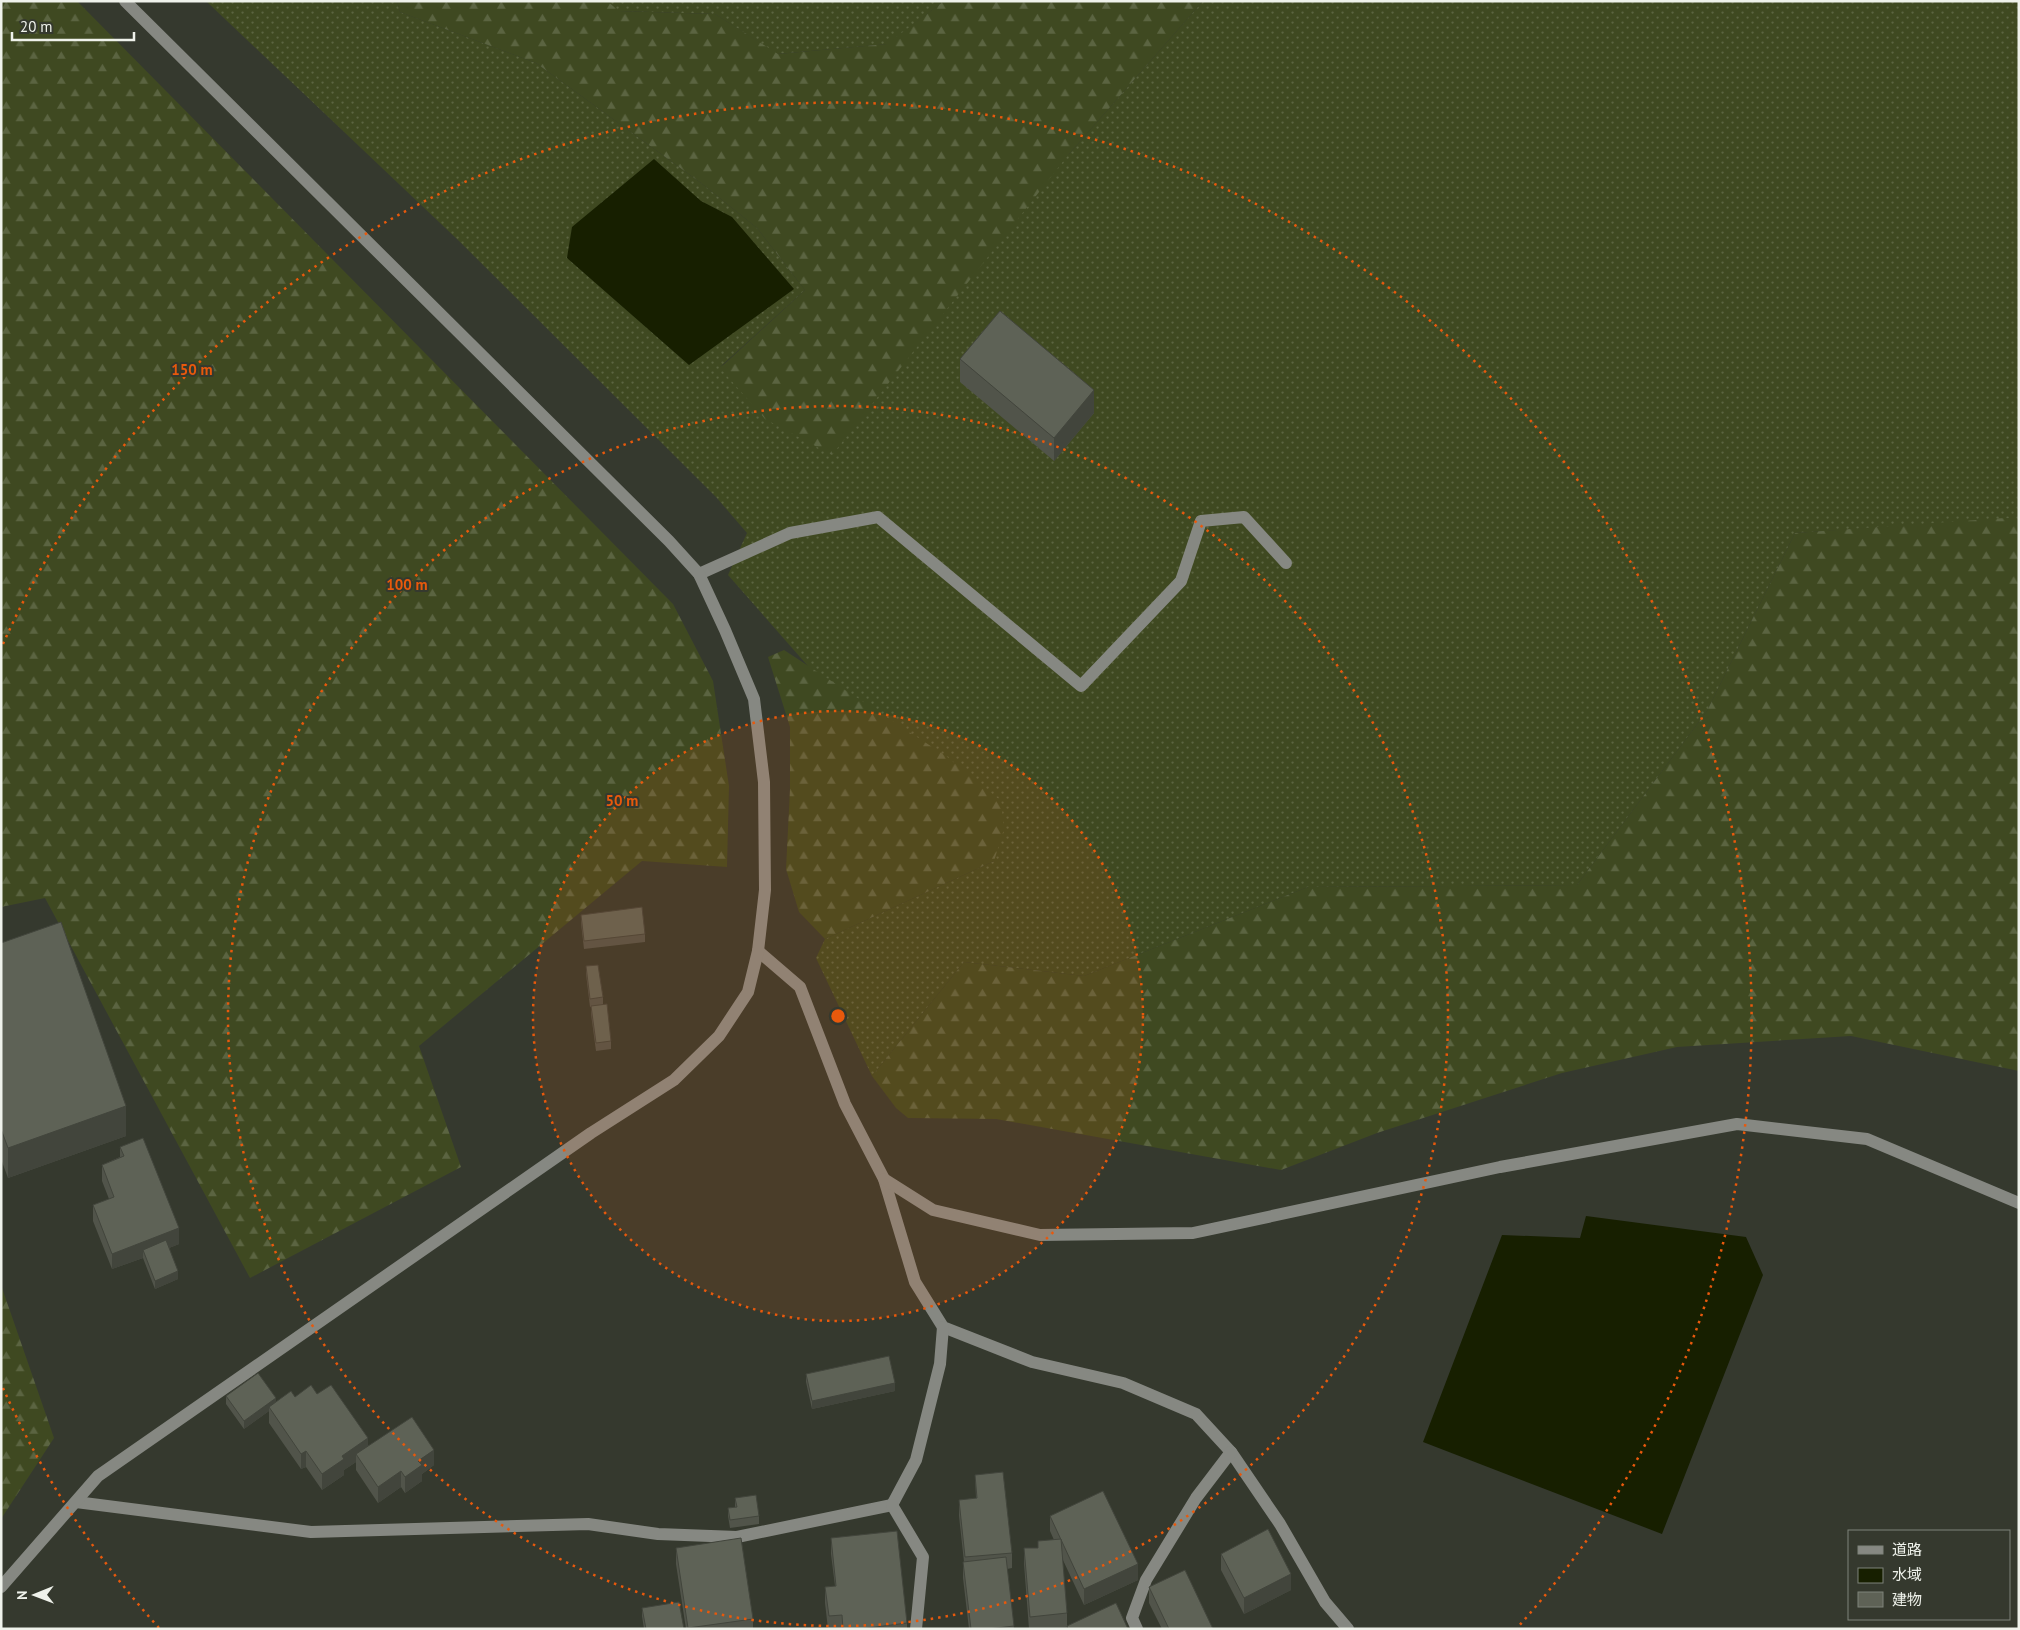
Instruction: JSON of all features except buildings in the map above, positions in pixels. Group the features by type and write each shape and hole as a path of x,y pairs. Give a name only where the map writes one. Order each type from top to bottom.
{"street":[{"path":"1,1587 98,1476 591,1133 674,1080 720,1036 748,992 758,951 765,890 764,782 754,699 699,574 669,541 125,1"},
{"path":"699,574 790,533 878,517 1081,686 1181,580 1201,521 1244,517 1286,563"},
{"path":"758,951 800,987 845,1104 884,1179 914,1282 943,1327 1032,1362 1123,1383 1196,1414 1231,1452 1280,1524 1325,1602 1348,1629"},
{"path":"884,1179 933,1210 1040,1236 1193,1233 1500,1167 1737,1124 1867,1139 2019,1203"},
{"path":"892,1505 916,1460 940,1364 943,1327"},
{"path":"1137,1629 1132,1618 1146,1580 1196,1498 1231,1452"},
{"path":"76,1502 311,1532 588,1524 658,1534 737,1537 892,1505"},
{"path":"892,1505 923,1557 916,1629"}],"green space":[{"path":"1,1 77,1 673,604 713,681 729,786 727,867 642,861 419,1046 461,1167 250,1278 45,898 1,907"},
{"path":"206,1 397,1 400,12 536,63 701,183 757,228 805,290 720,367 1069,154 1203,1 1360,1 1366,3 1369,1 2019,1 2019,519 1795,533 1707,711 1577,885 1308,887 1084,976 964,962 872,1076 816,958 825,939 994,861 814,673 728,575 747,533 716,497 459,241"},
{"path":"397,1 607,1 619,11 715,14 778,54 887,44 944,1 1203,1 1069,154 832,455 765,419 720,368 805,290 757,228 701,183 536,63 400,12"},
{"path":"607,1 944,1 888,44 777,54 715,14 618,11"},
{"path":"2005,518 2019,519 2019,1071 1851,1036 1677,1047 1562,1073 1377,1133 1281,1170 996,1119 908,1118 896,1108 872,1076 964,962 1084,976 1308,887 1577,885 1707,711 1795,533"},
{"path":"784,650 946,756 1001,801 1004,829 994,861 825,939 799,912 786,869 790,789 790,727 768,657"},
{"path":"1,1285 54,1438 1,1519"}],"water":[{"path":"654,159 701,201 732,217 794,289 689,365 567,258 572,227"},
{"path":"1586,1216 1746,1237 1763,1275 1662,1534 1423,1442 1502,1235 1580,1238"}]}
